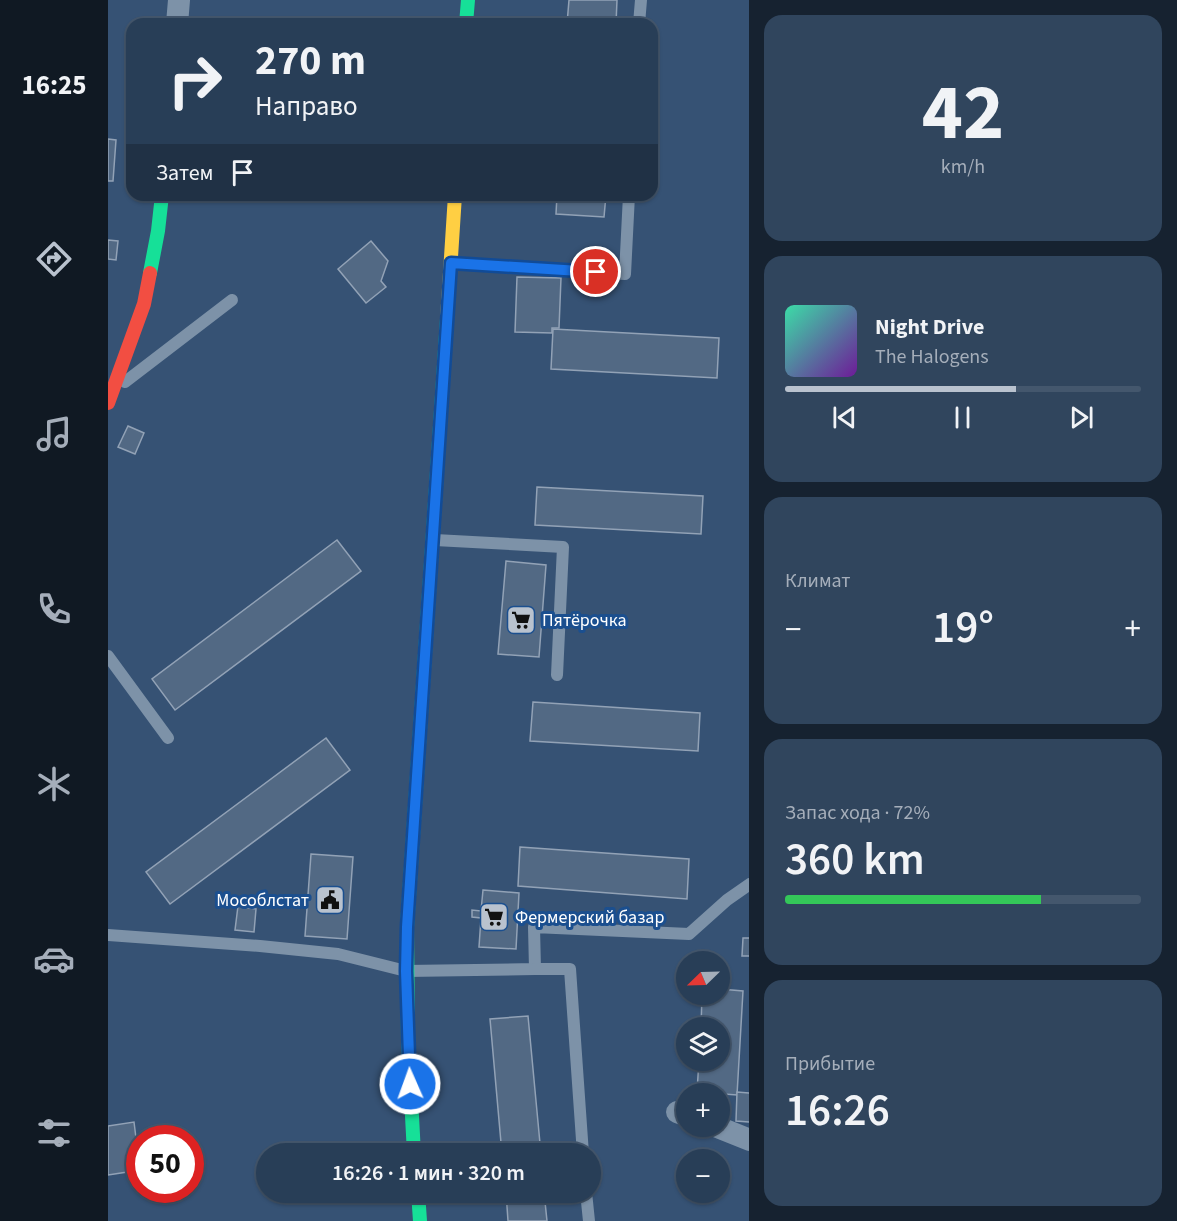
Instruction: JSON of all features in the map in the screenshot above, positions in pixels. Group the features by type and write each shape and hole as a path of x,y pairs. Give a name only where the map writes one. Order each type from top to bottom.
{"main road":[{"path":"466,18 468,0"},
{"path":"108,403 111,389 144,304 161,201"},
{"path":"413,1143 406,971 407,927 455,201"},
{"path":"419,1203 420,1221"}],"street":[{"path":"178,18 179,0"},
{"path":"730,1132 749,1140"}],"lane":[{"path":"640,18 641,0"},
{"path":"451,263 624,274 629,201"},
{"path":"111,389 232,300"},
{"path":"434,540 563,547 557,675"},
{"path":"108,656 168,738"},
{"path":"535,969 534,927 689,934 727,900 749,885"},
{"path":"108,935 338,954 406,971 570,969 583,1143"},
{"path":"587,1203 588,1221"}],"building":[{"path":"569,0 617,0 616,18 568,18"},
{"path":"108,139 116,140 113,181 108,181"},
{"path":"557,201 605,201 604,217 556,214"},
{"path":"108,240 118,241 116,260 108,259"},
{"path":"371,241 388,261 381,281 386,287 366,303 338,269"},
{"path":"517,277 561,278 559,328 552,328 552,333 515,332"},
{"path":"553,329 719,338 717,378 551,369"},
{"path":"128,426 144,433 135,454 118,447"},
{"path":"537,487 703,496 701,534 535,525"},
{"path":"337,540 361,571 175,710 152,679"},
{"path":"506,561 546,565 539,657 498,654"},
{"path":"533,702 700,713 698,751 530,741"},
{"path":"326,738 350,770 170,904 146,872"},
{"path":"520,847 689,859 687,899 518,886"},
{"path":"311,854 353,857 347,939 305,936"},
{"path":"483,890 519,893 516,949 479,947 481,918 472,917 472,910 481,911"},
{"path":"238,906 256,909 254,932 235,930"},
{"path":"743,938 749,938 749,956 742,956"},
{"path":"730,990 743,991 737,1095 730,1094 730,1083 698,1083 698,1071 730,1071 730,1017 701,1017 702,1005 730,1005"},
{"path":"528,1016 540,1143 501,1143 490,1019"},
{"path":"737,1092 749,1093 749,1122 736,1121"},
{"path":"134,1122 134,1125 126,1125 126,1172 108,1175 108,1126"},
{"path":"507,1203 545,1203 547,1221 508,1221"}],"traffic: fast":[{"path":"466,18 468,0"},
{"path":"150,273 161,201"},
{"path":"413,1143 408,1040 407,927 447,319"},
{"path":"419,1203 420,1221"}],"traffic: slow":[{"path":"447,319 455,201"}],"traffic: jam":[{"path":"108,403 144,304 150,273"}],"place":[{"name":"Пятёрочка","path":"521,620"},
{"name":"Мособлстат","path":"330,900"},
{"name":"Фермерский базар","path":"494,917"}],"route":[{"path":"410,1084 406,971 407,927 451,263 596,272"}]}
